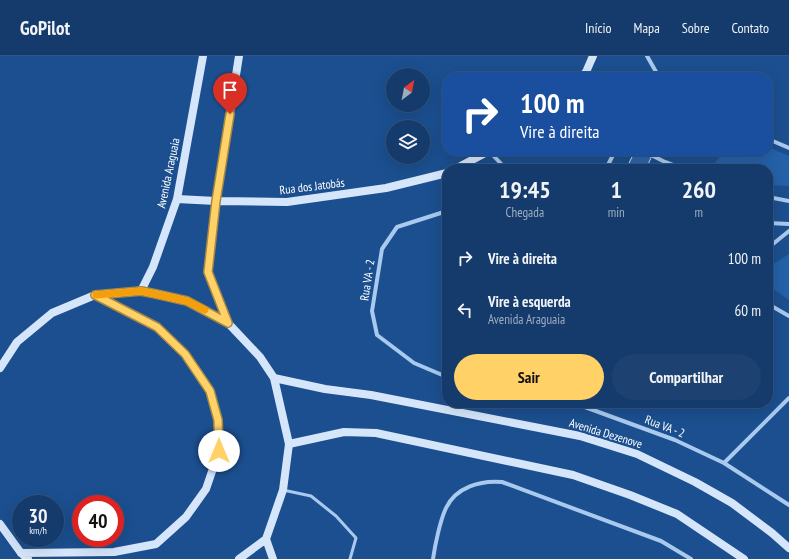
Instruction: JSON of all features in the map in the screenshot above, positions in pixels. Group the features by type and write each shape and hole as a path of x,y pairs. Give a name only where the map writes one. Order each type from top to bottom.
{"street":[{"name":"Avenida Araguaia","path":"141,291 153,267 177,199 204,56"},
{"path":"228,323 208,272 216,201 239,56"},
{"path":"587,72 593,56"},
{"path":"647,56 657,72"},
{"path":"773,141 789,148"},
{"path":"464,164 480,156"},
{"path":"494,156 501,164"},
{"path":"653,156 669,164"},
{"name":"Rua dos Jatobás","path":"177,199 287,202 386,188 442,174"},
{"path":"773,198 789,201"},
{"name":"Rua VA - 2","path":"442,212 397,227 382,248 372,311 378,335 414,363 442,375"},
{"path":"773,223 789,224"},
{"path":"773,244 789,231"},
{"path":"0,368 17,342 52,313 95,295 141,291 187,301 228,323 260,356 274,378 289,444 283,490 266,540 239,559"},
{"path":"21,553 114,552 156,544 186,517 206,489 219,451 218,420 210,391 185,354 157,327 95,295"},
{"path":"773,307 789,316"},
{"name":"Avenida Dezenove","path":"274,378 325,389 371,395 580,436 637,454 695,482 732,504 772,533 789,548"},
{"path":"724,463 789,398"},
{"name":"Rua VA - 2","path":"588,408 675,440 724,463 789,505"},
{"path":"289,444 344,432 376,433 573,475 630,495 677,514 744,559"},
{"path":"433,559 442,519 451,500 464,489 473,485 492,481 502,482 661,541 691,559"},
{"path":"0,524 21,553 28,559"},
{"path":"266,540 274,559"}],"lane":[{"path":"283,490 311,496 336,516 356,538 350,559"}],"shaded area":[{"path":"773,149 789,156 789,186 773,185 773,164 714,164 721,156 773,156"},
{"path":"789,254 789,300 773,289 773,264"}],"building":[{"path":"632,156 652,156 648,164 628,164"}],"slow traffic":[{"path":"96,295 141,291 187,301 205,310"}],"route":[{"path":"219,451 218,420 210,391 185,354 157,327 95,295 141,291 156,294 187,301 228,323 208,272 216,201 230,114"}]}
